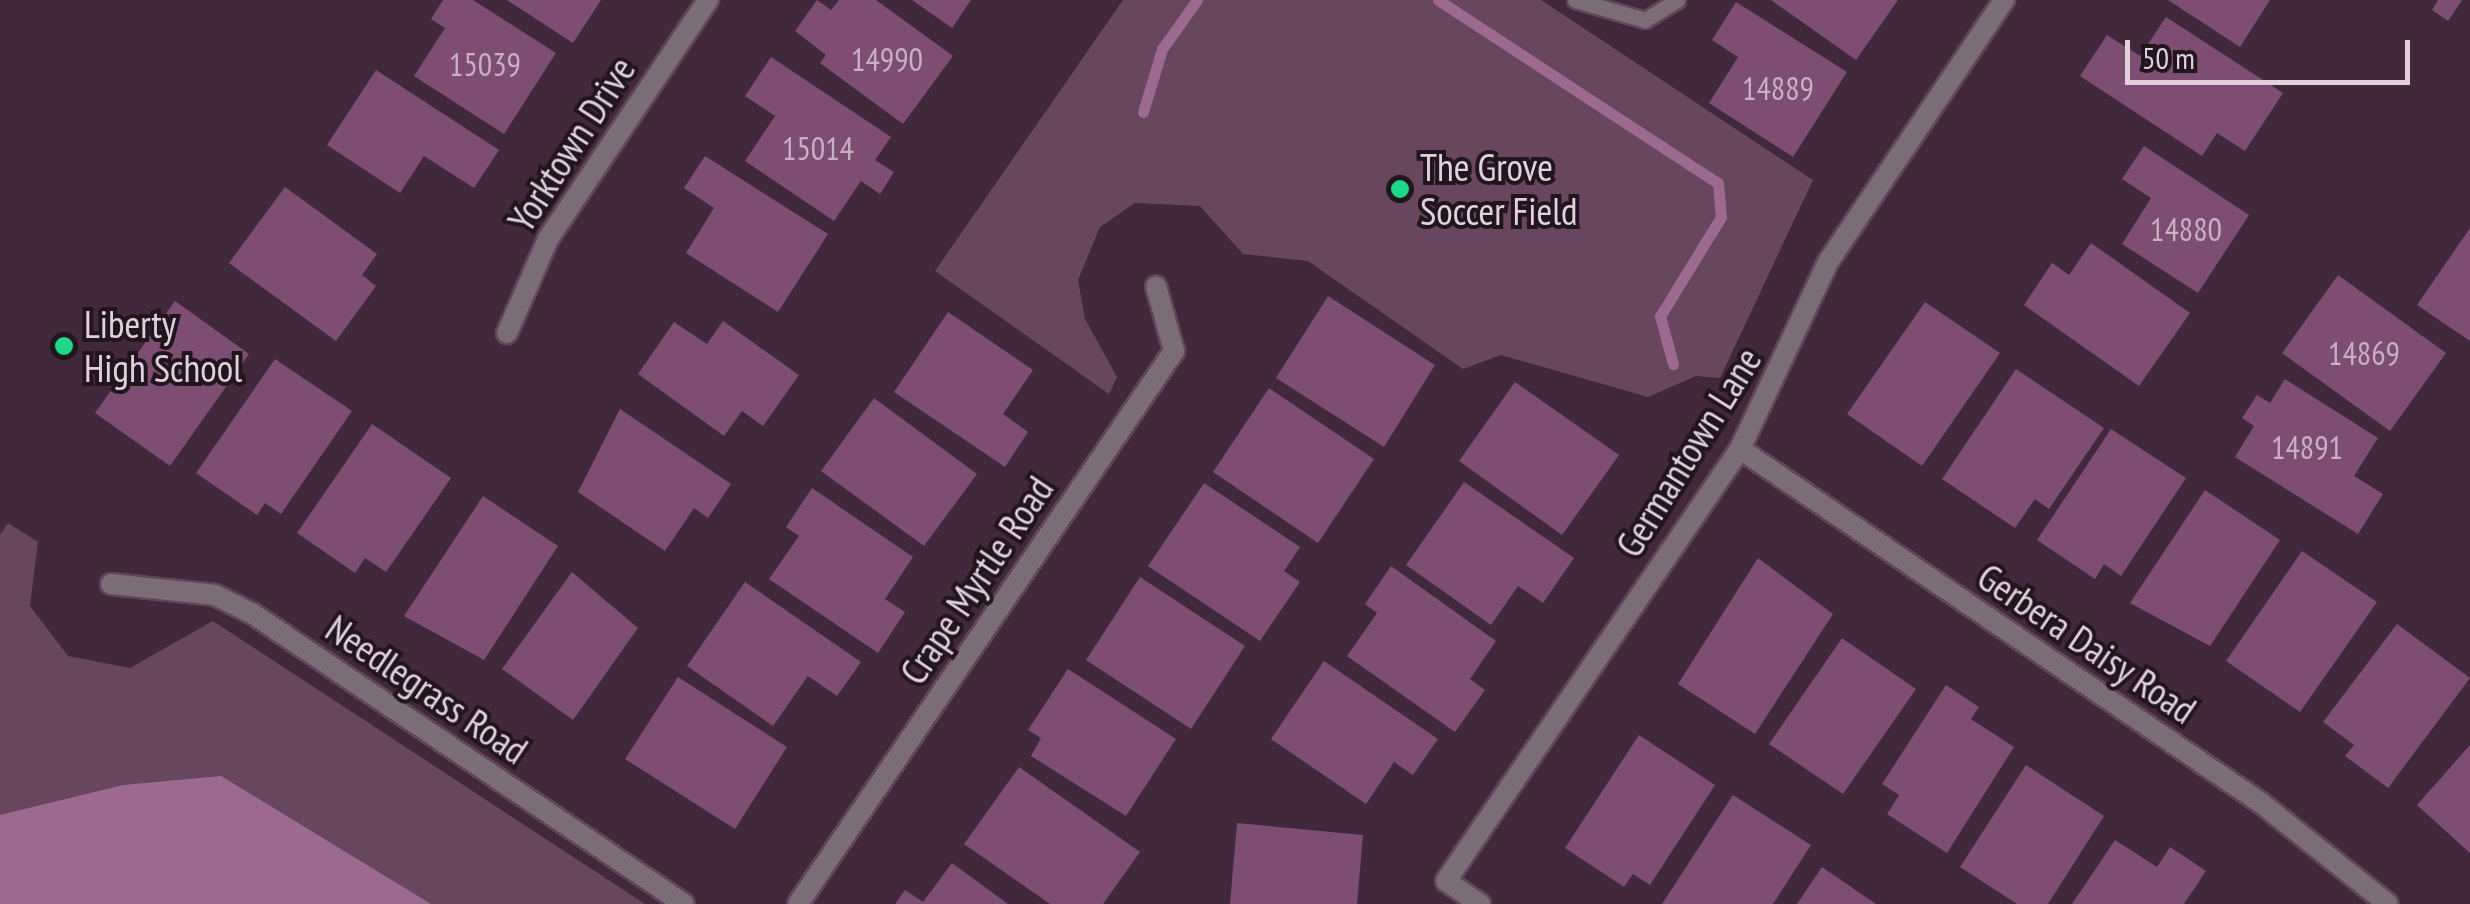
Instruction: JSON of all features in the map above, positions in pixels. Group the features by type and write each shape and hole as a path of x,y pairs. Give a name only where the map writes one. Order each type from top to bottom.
{"street":[{"name":"Yorktown Drive","path":"506,333 555,228 708,0"},
{"name":"Germantown Lane","path":"1480,904 1446,881 1740,449 1828,262 2004,0"},
{"name":"Crape Myrtle Road","path":"798,904 1174,351 1156,286"},
{"name":"Gerbera Daisy Road","path":"1740,449 2261,803 2388,904"},
{"name":"Needlegrass Road","path":"111,584 216,596 253,614 684,904"}],"lane":[{"path":"1575,0 1644,20 1677,0"}],"shaded area":[{"name":"The Grove Soccer Field","path":"1123,0 1541,0 1813,180 1720,378 1696,376 1648,397 1501,355 1463,369 1308,261 1243,254 1200,206 1135,203 1100,227 1078,280 1085,319 1117,377 1109,394 935,271"},
{"path":"8,523 38,542 30,606 68,656 130,668 213,621 645,904 0,904 0,535"},
{"path":"221,776 431,904 0,904 0,815 123,785"}],"building":[{"path":"443,0 473,0 556,53 504,134 414,76 445,28 431,19"},
{"path":"507,0 601,0 573,43"},
{"path":"817,0 831,10 839,0 876,0 953,56 903,124 820,63 826,55 795,31"},
{"path":"912,0 971,0 952,28"},
{"path":"1771,0 1898,0 1856,60"},
{"path":"2168,0 2270,0 2240,47"},
{"path":"2438,0 2462,0 2448,21 2432,10"},
{"path":"1736,2 1847,72 1793,157 1709,103 1738,57 1712,40"},
{"path":"2166,17 2283,93 2245,151 2217,133 2202,156 2080,76 2107,35 2140,56"},
{"path":"771,57 891,137 875,160 894,172 880,194 861,181 834,221 745,161 775,116 745,96"},
{"path":"376,70 499,150 474,188 424,156 400,193 327,145"},
{"path":"2144,146 2249,215 2198,293 2122,244 2151,198 2122,179"},
{"path":"705,156 828,234 778,312 686,253 714,208 684,188"},
{"path":"285,187 377,254 362,275 376,286 336,341 229,263"},
{"path":"2470,228 2470,341 2417,305"},
{"path":"2091,243 2190,313 2139,386 2024,305 2052,263 2069,275"},
{"path":"2338,275 2446,353 2390,431 2282,353"},
{"path":"1328,296 1435,365 1384,447 1276,378"},
{"path":"175,301 249,354 170,466 95,413"},
{"path":"1925,302 2000,353 1922,466 1847,414"},
{"path":"948,312 1033,370 1003,414 1028,432 1005,467 894,392"},
{"path":"723,321 799,375 763,426 742,411 724,436 638,374 674,322 707,344"},
{"path":"275,359 352,411 281,514 265,503 257,515 196,473"},
{"path":"2016,369 2104,428 2049,509 2035,499 2015,528 1942,479"},
{"path":"2285,379 2378,438 2354,476 2383,494 2358,534 2235,457 2254,426 2242,418 2257,395 2270,403"},
{"path":"1515,382 1619,455 1562,535 1459,461"},
{"path":"1269,388 1374,459 1318,543 1213,472"},
{"path":"874,398 977,474 924,546 821,471"},
{"path":"620,409 731,484 708,518 694,508 665,551 578,492"},
{"path":"372,424 451,478 386,572 365,558 355,573 297,533"},
{"path":"2111,429 2186,478 2121,576 2104,564 2095,579 2037,540"},
{"path":"1464,482 1574,558 1543,603 1518,586 1491,625 1406,565"},
{"path":"1204,483 1300,547 1284,571 1300,582 1260,641 1148,566"},
{"path":"812,488 913,557 885,599 905,612 878,653 769,579 799,536 786,527"},
{"path":"2205,490 2280,540 2210,646 2130,603"},
{"path":"483,496 558,546 484,660 404,616"},
{"path":"2302,551 2377,602 2300,712 2226,661"},
{"path":"1758,558 1833,614 1755,734 1678,684"},
{"path":"1391,566 1496,641 1470,679 1485,690 1455,732 1347,656 1377,613 1365,604"},
{"path":"572,572 638,628 573,720 502,669"},
{"path":"1140,577 1245,646 1191,729 1086,660"},
{"path":"745,582 861,662 837,696 808,676 773,726 687,666"},
{"path":"2397,624 2470,678 2388,788 2345,756 2354,745 2323,722"},
{"path":"1842,638 1916,689 1843,794 1769,744"},
{"path":"1324,661 1438,739 1413,775 1394,762 1366,804 1271,739"},
{"path":"1068,669 1176,739 1126,816 1031,756 1041,738 1028,730"},
{"path":"678,677 787,747 735,829 625,759"},
{"path":"1946,685 1979,707 1971,719 2014,747 1947,853 1887,814 1899,795 1882,784"},
{"path":"1639,735 1715,785 1650,885 1633,874 1624,887 1565,848"},
{"path":"2470,745 2470,853 2417,805"},
{"path":"2026,765 2104,816 2048,904 2017,904 1960,867"},
{"path":"1019,767 1140,852 1103,904 1050,904 964,844"},
{"path":"1733,795 1811,845 1773,904 1662,904"},
{"path":"1237,823 1363,835 1357,904 1230,904"},
{"path":"2115,840 2157,867 2170,847 2206,871 2184,904 2072,904"},
{"path":"952,863 1008,904 895,904 905,890 923,902"},
{"path":"1822,867 1876,904 1797,904"}],"waterway":[{"path":"1143,112 1162,49 1197,0"},
{"path":"1438,0 1718,183 1721,217 1660,316 1673,364"}],"place":[{"name":"The Grove Soccer Field","path":"1400,189"},
{"name":"Liberty High School","path":"64,346"}]}
